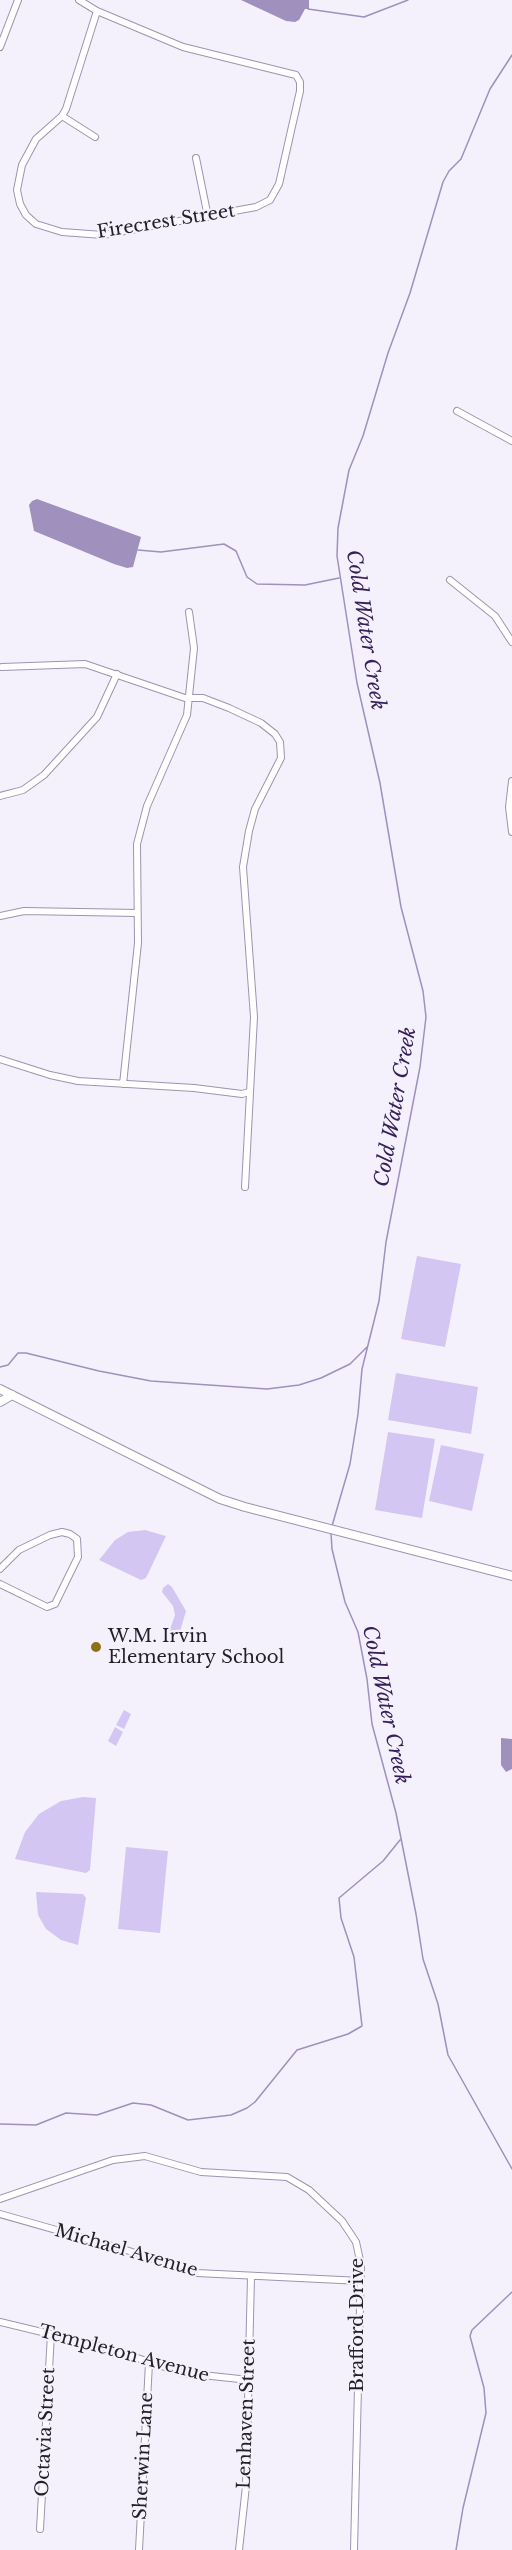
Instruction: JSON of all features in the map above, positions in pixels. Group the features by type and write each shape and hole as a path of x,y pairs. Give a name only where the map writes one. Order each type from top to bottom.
{"main road":[{"path":"0,1389 200,1490 245,1507 512,1576"}],"street":[{"path":"0,46 18,0"},
{"path":"79,0 97,11"},
{"name":"Firecrest Street","path":"97,11 197,51 296,75 300,82 279,184 273,197 256,207 92,235 71,234 31,220 23,210 18,197 17,182 21,165 36,139 62,116 70,101 97,11"},
{"path":"62,116 95,137"},
{"path":"196,158 208,217"},
{"path":"457,411 512,441"},
{"path":"450,580 495,616 512,642"},
{"path":"123,1084 135,986 137,854 141,826 183,726 191,698 194,648 189,612"},
{"path":"2,667 85,664 191,698 203,698 261,723 278,737 282,749 280,764 255,809 245,850 243,882 254,1017 245,1188"},
{"path":"0,796 23,790 44,775 97,717 117,674"},
{"path":"512,781 509,807 512,832"},
{"path":"0,916 24,911 137,913"},
{"path":"0,1059 64,1079 194,1088 242,1094 249,1092"},
{"path":"0,1402 12,1395"},
{"path":"0,1569 19,1550 50,1535 62,1532 77,1539 78,1557 55,1604 47,1607 0,1584"},
{"name":"Brafford Drive","path":"0,2199 102,2164 145,2156 201,2172 287,2177 309,2190 350,2229 359,2249 361,2281 354,2550"},
{"name":"Michael Avenue","path":"0,2214 108,2244 197,2273 361,2281"},
{"name":"Lenhaven Street","path":"239,2550 246,2486 251,2277"},
{"name":"Templeton Avenue","path":"0,2322 104,2348 200,2377 249,2380"},
{"name":"Octavia Street","path":"40,2529 51,2334"},
{"name":"Sherwin Lane","path":"139,2550 149,2363"}],"shaded area":[{"path":"241,0 309,0 309,9 305,9 299,20 286,21"},
{"path":"37,499 141,537 133,567 127,568 114,564 34,531 29,505"},
{"path":"417,1256 461,1264 445,1347 401,1339"},
{"path":"396,1373 478,1387 471,1434 388,1420"},
{"path":"388,1432 435,1439 422,1518 375,1510"},
{"path":"441,1445 484,1454 472,1511 429,1501"},
{"path":"145,1530 166,1536 146,1578 141,1580 99,1560 115,1540 128,1532"},
{"path":"168,1584 186,1611 179,1635 169,1632 175,1615 173,1606 162,1592"},
{"path":"124,1710 131,1714 124,1729 116,1725"},
{"path":"115,1727 123,1732 116,1746 108,1741"},
{"path":"501,1738 512,1739 512,1769 506,1772 501,1765"},
{"path":"83,1797 96,1798 90,1870 86,1873 15,1859 25,1832 39,1814 61,1801"},
{"path":"126,1847 168,1851 160,1933 118,1929"},
{"path":"36,1892 83,1894 86,1898 78,1945 61,1940 46,1929 38,1915"}],"waterway":[{"path":"308,9 364,17 408,0"},
{"name":"Cold Water Creek","path":"332,1526 350,1464 362,1369 379,1301 386,1242 420,1067 426,1017 423,991 401,907 380,783 357,683 337,556 338,528 349,470 363,436 388,353 410,293 443,182 449,171 461,159 490,89 512,55"},
{"path":"138,550 161,552 224,544 236,551 247,577 257,584 305,585 339,578"},
{"path":"0,1367 8,1365 18,1353 26,1353 151,1381 267,1389 299,1385 321,1378 350,1364 367,1347"},
{"name":"Cold Water Creek","path":"331,1533 332,1549 345,1602 358,1632 367,1679 372,1724 396,1813 423,1959 438,2004 448,2055 512,2169"},
{"path":"0,2124 36,2125 66,2113 97,2115 133,2103 151,2105 188,2120 231,2115 247,2108 255,2102 297,2050 348,2034 362,2026 354,1957 341,1918 339,1898 383,1861 400,1840"},
{"path":"456,2550 463,2508 486,2413 484,2388 470,2336 472,2330 512,2292"}],"place":[{"name":"W.M. Irvin Elementary School","path":"96,1647"}]}
